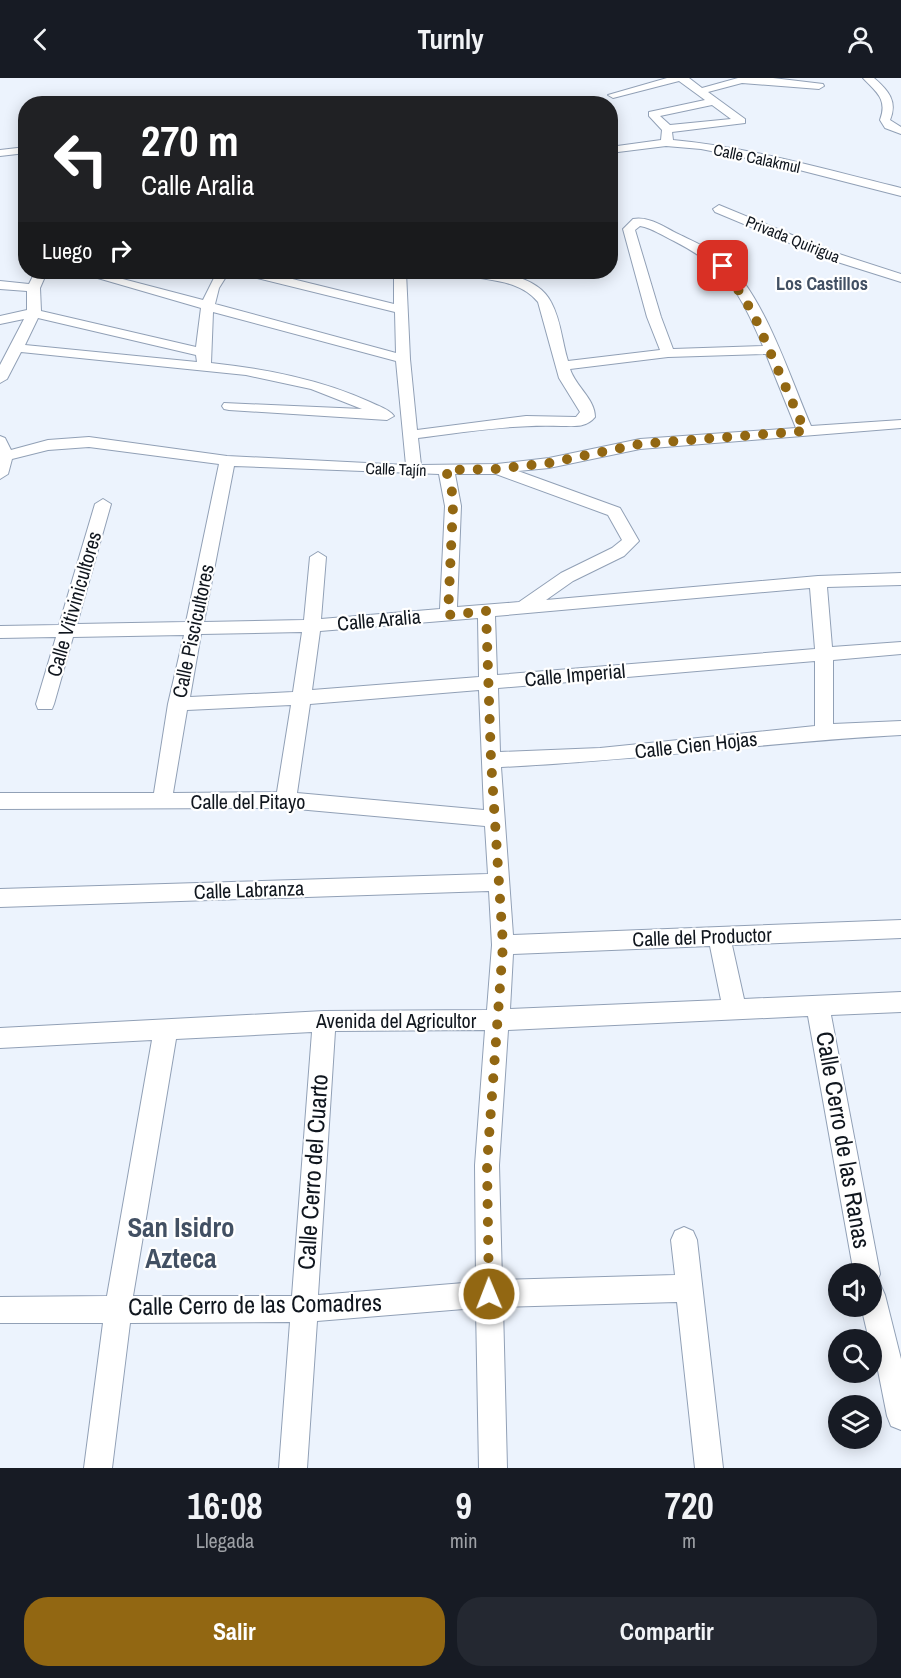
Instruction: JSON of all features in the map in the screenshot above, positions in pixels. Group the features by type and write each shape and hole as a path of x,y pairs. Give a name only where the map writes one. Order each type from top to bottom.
{"street":[{"path":"613,96 680,78 702,91 741,121 667,129"},
{"path":"868,78 890,102 891,109 885,120 890,126 901,130"},
{"path":"702,91 742,80 819,86"},
{"path":"666,143 667,129 653,114 716,101"},
{"name":"Calle Calakmul","path":"618,149 666,143 692,144 752,155 901,192"},
{"path":"0,153 18,151"},
{"name":"Privada Quirigua","path":"719,209 832,256 901,278"},
{"path":"668,353 654,316 629,230 633,223 642,222 677,238 723,266 737,284 805,431"},
{"path":"0,379 3,365 18,348 34,313 34,288 38,279"},
{"path":"108,279 403,358"},
{"path":"202,358 209,306 216,279"},
{"path":"278,279 400,309"},
{"path":"400,279 403,358 414,470"},
{"path":"410,435 525,420 570,423 585,420 589,414 587,407 573,392 562,366 551,313 540,293 517,281 506,279"},
{"path":"0,285 34,288"},
{"path":"0,320 34,313 202,358 292,378 359,401 387,416"},
{"path":"18,348 99,358 202,358"},
{"path":"562,366 668,353 769,350"},
{"path":"229,406 408,418"},
{"name":"Calle Tajín","path":"2,451 89,442 227,461 414,470 497,469 549,463 640,444 901,424"},
{"path":"0,474 2,451"},
{"name":"Calle Piscicultores","path":"162,802 177,704 195,630 227,461"},
{"path":"497,469 614,512 631,541 618,552 567,577 523,607"},
{"path":"446,470 453,506 448,615"},
{"name":"Calle Vitivinicultores","path":"45,704 102,504"},
{"path":"286,800 312,626 318,557"},
{"name":"Calle Aralia","path":"0,632 312,626 523,607 689,596 818,582 901,579"},
{"path":"818,582 824,654 825,732"},
{"path":"486,611 494,819 503,945 487,1164 493,1468"},
{"name":"Calle Imperial","path":"177,704 300,698 901,648"},
{"name":"Calle Cien Hojas","path":"491,760 600,755 825,732 901,728"},
{"name":"Calle del Pitayo","path":"0,801 286,800 494,819"},
{"name":"Calle Labranza","path":"0,898 498,882"},
{"name":"Calle del Productor","path":"503,945 901,929"},
{"path":"719,937 735,1011"},
{"name":"Avenida del Agricultor","path":"1,1042 166,1028 324,1021 497,1020 901,1002"},
{"name":"Calle Cerro de las Ranas","path":"818,1006 865,1263"},
{"name":"Calle Cerro del Cuarto","path":"293,1468 324,1021"},
{"path":"98,1468 118,1308 166,1028"},
{"path":"684,1240 709,1468"},
{"name":"Calle Cerro de las Comadres","path":"0,1310 304,1309 489,1294 689,1288"},
{"path":"877,1317 901,1416"}],"district":[{"name":"Los Castillos","path":"822,284"},
{"name":"San Isidro Azteca","path":"181,1244"}],"route":[{"path":"489,1294 487,1164 503,945 491,760 490,681 486,611 448,615 453,506 446,470 497,469 549,463 640,444 805,431 753,313 737,284 723,266"}]}
